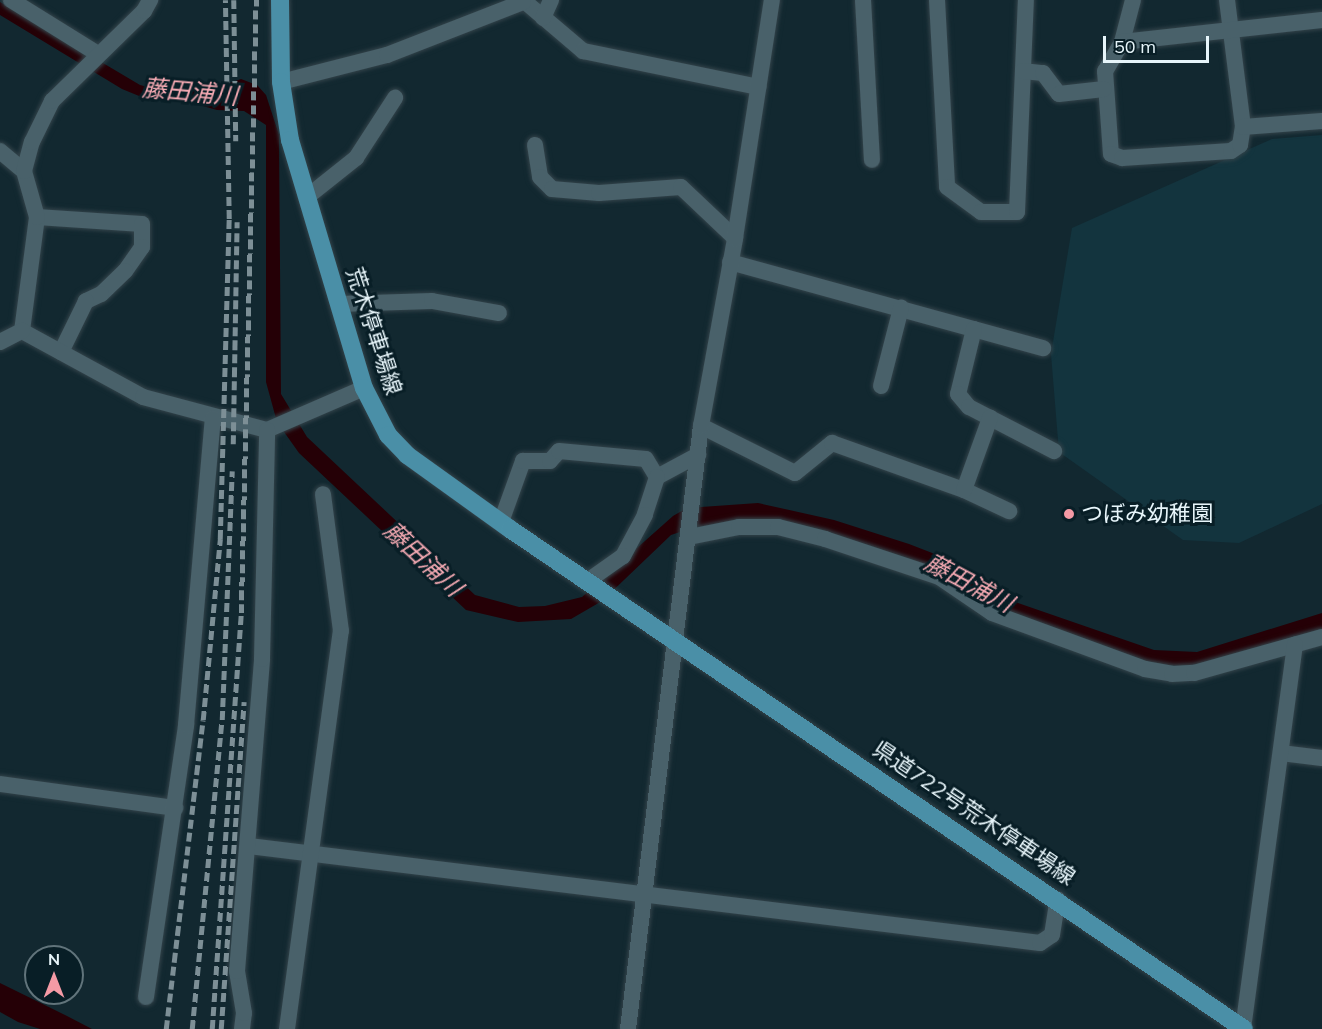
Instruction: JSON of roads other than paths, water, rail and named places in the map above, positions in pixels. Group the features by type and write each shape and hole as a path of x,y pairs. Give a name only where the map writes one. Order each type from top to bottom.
{"main road":[{"name":"荒木停車場線","path":"280,0 281,82 290,140 364,388 388,435 407,455 675,640"},
{"name":"県道722号荒木停車場線","path":"675,640 1058,899 1243,1029"}],"street":[{"path":"10,0 99,54"},
{"path":"22,331 37,217 24,171 32,142 52,101 144,11 150,0"},
{"path":"543,18 550,0"},
{"path":"628,1029 701,426 735,238 772,0"},
{"path":"863,0 872,160"},
{"path":"937,0 947,187 981,212 1017,212 1026,0"},
{"path":"1133,0 1122,42 1105,71 1104,89 1111,154 1122,158 1231,151 1240,145 1242,127 1227,0"},
{"path":"281,82 387,55 523,1 583,51 758,87"},
{"path":"1122,42 1322,20"},
{"path":"1023,71 1043,73 1059,94 1104,89"},
{"path":"307,197 356,158 395,98"},
{"path":"1242,127 1322,121"},
{"path":"535,145 540,177 552,189 599,193 681,187 735,238"},
{"path":"0,152 24,171"},
{"path":"37,217 142,224 142,248 125,272 101,294 86,301 61,352"},
{"path":"730,262 1043,348"},
{"path":"339,304 432,301 499,313"},
{"path":"881,386 901,308"},
{"path":"974,329 958,394 969,407 1054,452"},
{"path":"0,342 22,331"},
{"path":"22,331 143,397 213,418 267,430 364,388"},
{"path":"146,997 186,725 213,418"},
{"path":"964,490 990,418"},
{"path":"701,426 795,473 832,443 964,490 1009,511"},
{"path":"242,1029 243,1013 237,970 249,846 262,659 267,430"},
{"path":"501,522 523,461 550,461 559,450 646,459 657,477"},
{"path":"589,580 623,556 645,515 657,477 698,454"},
{"path":"287,1029 341,631 323,494"},
{"path":"689,537 739,526 768,527 825,539 939,577 992,613 1145,669 1172,674 1194,674 1322,638"},
{"path":"1243,1029 1295,645"},
{"path":"1281,753 1322,758"},
{"path":"0,784 175,808"},
{"path":"249,846 643,896 1040,942 1052,935 1058,899"}],"water":[{"name":"藤田浦川","path":"0,2 140,85 163,91 222,86 241,79 257,85 266,95 279,135 281,394 307,437 475,595 519,607 545,606 582,597 673,516 687,508 758,503 834,520 909,544 940,556 1018,603 1154,650 1197,652 1322,613 1322,631 1194,667 1148,664 994,607 803,527 683,531 671,535 602,601 571,619 518,622 466,610 299,453 277,422 266,382 266,125 244,111 217,110 175,98 144,98 122,89 0,15"},
{"path":"0,983 24,995 24,1005 44,1005 92,1029 40,1029 18,1022 0,1012"}],"railway":[{"path":"166,1029 203,720 220,539 229,219 225,0"},
{"path":"234,0 236,141"},
{"path":"212,1029 241,613 256,0"},
{"path":"233,444 237,222"},
{"path":"192,1029 222,720 232,471"},
{"path":"221,1029 244,702"}],"place":[{"name":"つぼみ幼稚園","path":"1069,514"}]}
